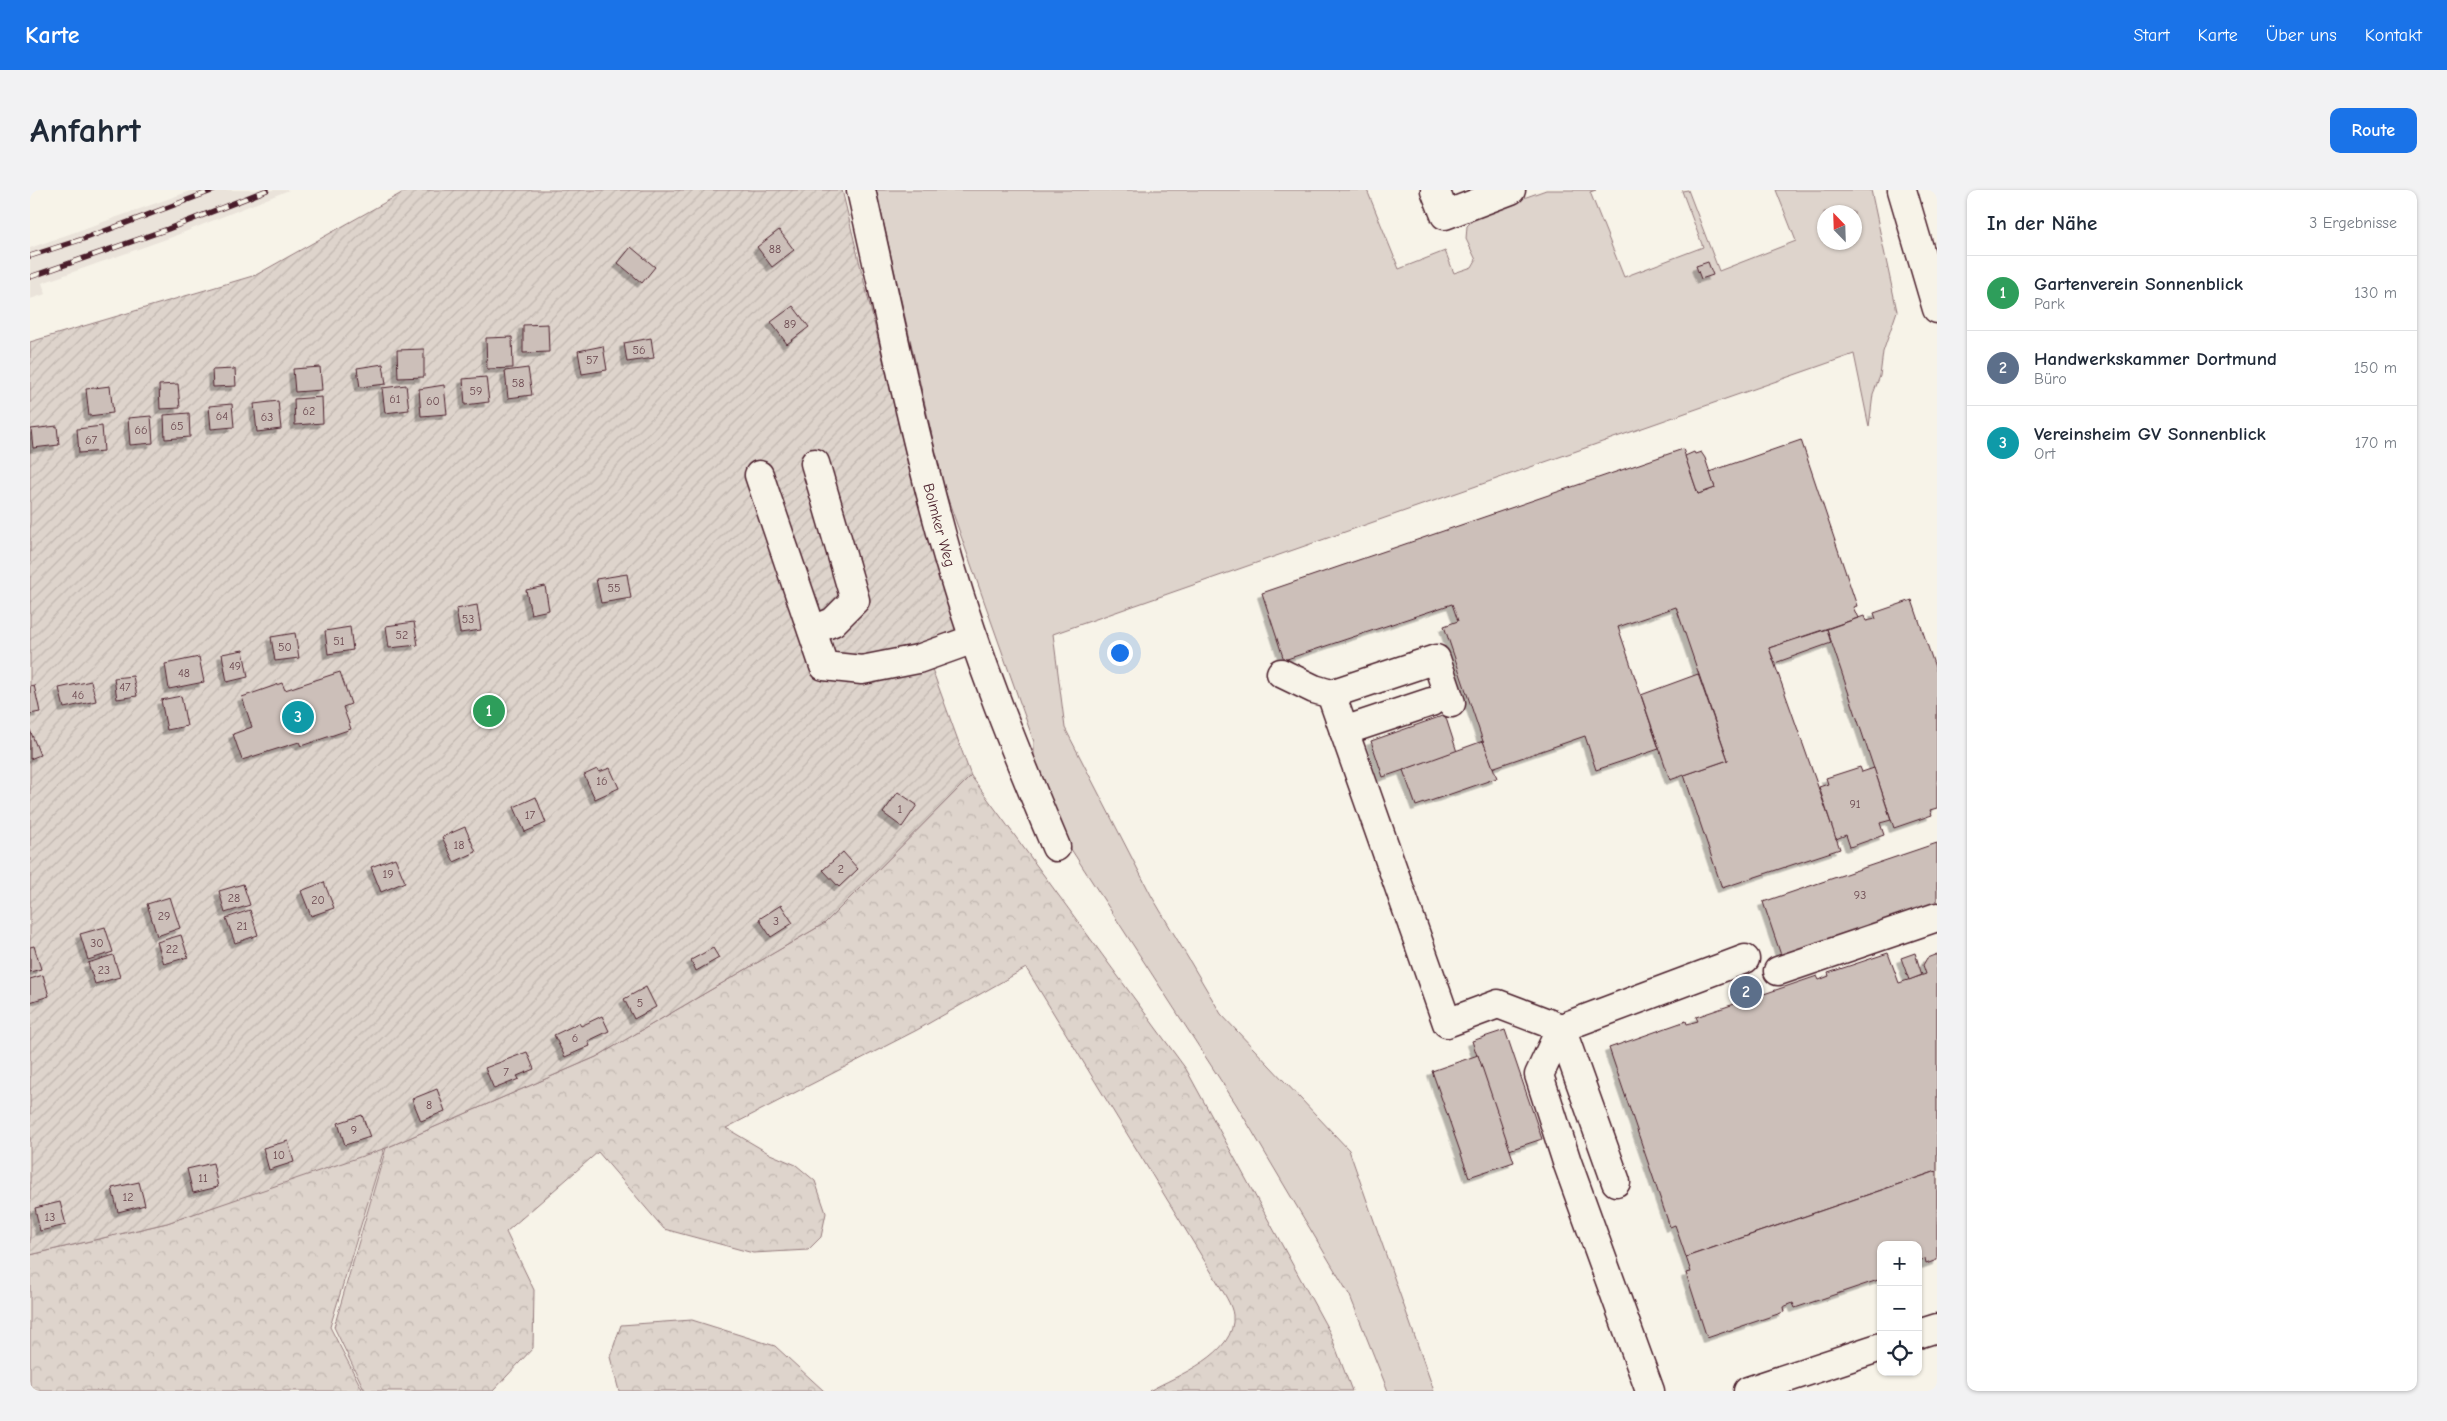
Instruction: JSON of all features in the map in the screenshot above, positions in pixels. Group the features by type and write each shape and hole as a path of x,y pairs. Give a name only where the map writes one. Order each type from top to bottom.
{"street":[{"name":"Bolmker Weg","path":"862,190 927,482 974,639 1014,749 1056,847"},
{"path":"1435,190 1444,215 1510,190"},
{"path":"1902,190 1937,309"},
{"path":"813,630 833,622 855,600 815,463"},
{"path":"759,475 824,666 862,670 918,660 974,639"},
{"path":"1281,673 1314,689 1331,694 1436,658 1441,702 1344,731"},
{"path":"1331,694 1446,1023 1498,1004 1561,1028 1745,959"},
{"path":"1778,971 1937,917"},
{"path":"1561,1028 1616,1182"},
{"path":"1561,1028 1539,1075 1567,1162 1650,1391"},
{"path":"1922,1333 1937,1328"},
{"path":"1748,1391 1877,1347"}],"shaded area":[{"path":"193,190 289,190 172,237 42,283 46,294 30,299 30,248"}],"green space":[{"path":"407,190 842,190 911,476 961,633 924,647 971,776 825,923 596,1057 386,1148 167,1223 30,1255 30,342 256,275"},
{"path":"876,190 1367,190 1399,269 1445,251 1454,273 1472,267 1476,260 1466,239 1467,226 1479,214 1546,190 1596,190 1590,192 1624,277 1703,247 1682,191 1688,190 1719,271 1796,241 1776,190 1871,190 1897,311 1883,352 1880,376 1873,394 1869,427 1854,354 1053,634 1065,728 1151,895 1221,1014 1349,1150 1434,1391 1388,1391 1350,1296 1236,1104 1069,846 1034,767 1034,742 944,488"},
{"path":"971,776 1186,1069 1330,1333 1352,1391 1149,1391 1203,1362 1216,1352 1226,1341 1232,1329 1232,1311 1218,1283 1026,968 917,1030 726,1128 770,1154 796,1165 815,1181 826,1213 821,1237 808,1250 753,1253 664,1229 598,1152 506,1232 534,1290 533,1348 493,1391 365,1391 334,1327 386,1148 596,1057 825,923"},
{"path":"385,1146 330,1327 363,1391 30,1391 30,1255 167,1223"},
{"path":"692,1320 775,1346 824,1391 619,1391 610,1357 621,1325"}],"building":[{"path":"779,230 794,250 772,267 757,247"},
{"path":"631,247 655,267 642,283 618,263"},
{"path":"1708,262 1713,275 1701,279 1696,266"},
{"path":"793,306 809,327 787,344 771,322"},
{"path":"548,324 549,352 523,353 523,325"},
{"path":"512,337 513,368 487,369 486,338"},
{"path":"651,338 654,358 627,362 624,343"},
{"path":"603,346 607,370 582,374 578,351"},
{"path":"424,349 424,377 398,378 397,350"},
{"path":"383,364 386,384 360,387 357,368"},
{"path":"320,367 322,390 295,392 293,369"},
{"path":"528,368 532,395 508,398 505,371"},
{"path":"235,369 236,386 213,387 212,370"},
{"path":"486,377 489,402 465,405 463,379"},
{"path":"178,384 180,408 160,409 159,385"},
{"path":"406,385 409,410 385,413 382,388"},
{"path":"444,385 447,414 421,416 419,389"},
{"path":"110,386 113,413 89,416 86,389"},
{"path":"322,397 323,423 295,425 294,399"},
{"path":"278,401 281,429 257,432 254,404"},
{"path":"232,404 234,427 211,429 209,406"},
{"path":"189,413 190,437 165,439 164,415"},
{"path":"151,416 153,443 130,445 128,418"},
{"path":"57,426 59,445 33,448 31,429"},
{"path":"102,426 104,451 79,453 77,429"},
{"path":"1801,440 1857,606 1853,607 1858,618 1769,648 1840,849 1722,888 1684,775 1728,760 1676,607 1618,627 1659,749 1596,770 1585,736 1492,768 1444,626 1458,621 1452,604 1284,660 1262,593 1683,449 1698,494 1715,488 1709,472"},
{"path":"1694,452 1695,454 1701,452 1705,458 1715,488 1698,494 1685,456"},
{"path":"627,574 631,598 601,603 596,579"},
{"path":"545,586 549,610 531,614 526,590"},
{"path":"1912,600 1937,673 1937,808 1930,810 1932,815 1894,828 1827,629 1864,616 1866,621 1876,619 1874,613"},
{"path":"477,605 481,630 460,633 456,609"},
{"path":"414,622 418,645 389,648 386,626"},
{"path":"350,627 353,650 328,654 325,631"},
{"path":"1827,629 1831,643 1775,663 1769,648"},
{"path":"295,633 299,658 275,661 271,637"},
{"path":"243,650 248,677 227,682 222,654"},
{"path":"199,657 204,682 169,689 165,664"},
{"path":"340,672 351,704 343,707 351,729 301,746 299,742 242,760 233,734 252,727 242,697 282,683 285,690"},
{"path":"1698,674 1728,760 1670,780 1641,695"},
{"path":"133,676 137,696 117,699 114,678"},
{"path":"91,681 96,701 64,708 59,688"},
{"path":"34,685 40,712 30,714 30,686"},
{"path":"181,696 187,726 167,730 161,700"},
{"path":"1445,715 1457,752 1383,777 1371,741"},
{"path":"30,730 40,755 30,759"},
{"path":"1483,741 1497,778 1416,806 1403,770"},
{"path":"1860,767 1862,772 1874,768 1891,820 1880,823 1884,835 1850,847 1846,835 1836,839 1819,787 1828,784 1826,778"},
{"path":"610,768 619,788 595,799 584,775 597,769 599,772"},
{"path":"898,792 917,805 902,827 883,813"},
{"path":"536,797 546,823 525,832 514,807"},
{"path":"465,827 476,852 454,862 442,837"},
{"path":"1937,843 1937,909 1783,961 1763,902"},
{"path":"843,852 858,869 839,887 823,870"},
{"path":"395,858 405,882 381,892 371,867"},
{"path":"324,882 334,908 311,916 301,891"},
{"path":"243,884 250,905 225,913 219,891"},
{"path":"170,897 180,928 157,936 147,904"},
{"path":"781,905 793,923 771,937 759,919"},
{"path":"250,910 258,935 235,943 226,918"},
{"path":"105,927 113,952 88,960 80,934"},
{"path":"181,935 188,957 164,964 157,942"},
{"path":"34,946 41,969 30,972 30,947"},
{"path":"713,948 719,958 696,971 691,960"},
{"path":"1888,953 1899,983 1926,974 1923,965 1927,958 1937,954 1937,1171 1686,1257 1675,1225 1670,1227 1609,1048 1686,1021 1687,1024 1698,1021 1696,1017 1817,976 1819,980 1829,976 1828,973"},
{"path":"1915,953 1922,975 1909,980 1901,958"},
{"path":"113,955 120,977 95,984 88,963"},
{"path":"43,975 49,996 30,1002 30,979"},
{"path":"646,987 656,1007 634,1019 624,999"},
{"path":"602,1016 609,1031 588,1041 590,1046 565,1057 554,1035 579,1023 581,1026"},
{"path":"1505,1030 1542,1139 1509,1150 1472,1041"},
{"path":"527,1052 534,1069 517,1076 519,1079 494,1089 485,1068"},
{"path":"1478,1055 1514,1162 1469,1177 1432,1071"},
{"path":"437,1089 445,1111 421,1121 412,1099"},
{"path":"362,1115 370,1137 345,1145 338,1123"},
{"path":"288,1141 294,1162 269,1170 263,1148"},
{"path":"213,1163 218,1187 193,1193 187,1169"},
{"path":"1937,1171 1937,1260 1926,1264 1925,1259 1922,1260 1922,1241 1877,1241 1877,1280 1795,1308 1793,1303 1783,1307 1784,1312 1707,1338 1686,1273 1691,1272 1686,1257"},
{"path":"139,1182 145,1205 118,1212 112,1188"},
{"path":"60,1202 66,1225 40,1231 35,1208"}],"railway":[{"path":"30,256 86,238 214,190"},
{"path":"30,277 168,229 267,190"}],"place":[{"name":"Gartenverein Sonnenblick","path":"489,711"},
{"name":"Vereinsheim GV Sonnenblick","path":"298,717"},
{"name":"Handwerkskammer Dortmund","path":"1746,992"}]}
